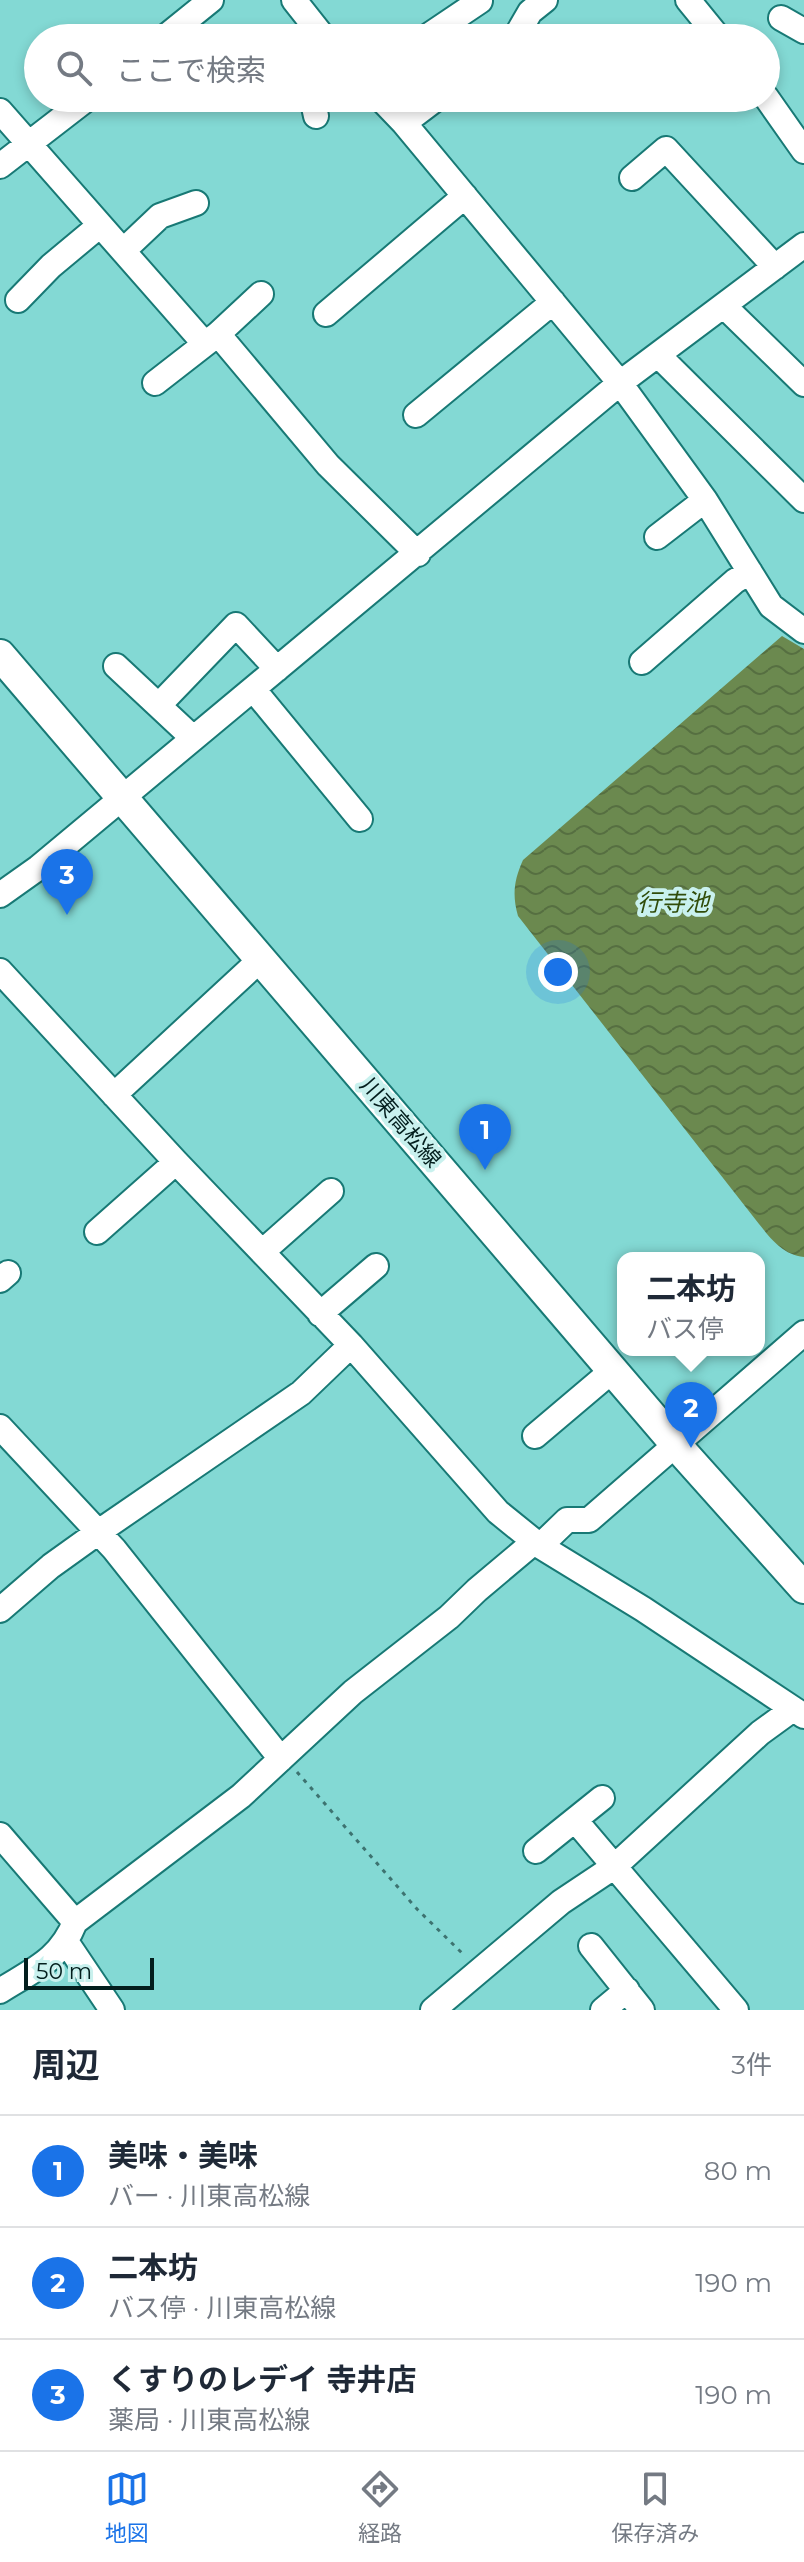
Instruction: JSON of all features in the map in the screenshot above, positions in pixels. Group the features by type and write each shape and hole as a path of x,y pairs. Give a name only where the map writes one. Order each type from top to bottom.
{"main road":[{"name":"川東高松線","path":"0,655 676,1445 804,1588"}],"street":[{"path":"186,24 211,0"},
{"path":"294,0 313,24"},
{"path":"523,24 530,12 545,0"},
{"path":"688,0 708,24"},
{"path":"446,24 480,1"},
{"path":"781,18 804,31"},
{"path":"0,111 99,226 211,338 328,465 418,554"},
{"path":"0,166 70,112"},
{"path":"393,112 620,383 705,500 771,606 804,631"},
{"path":"404,123 419,112"},
{"path":"777,112 804,151"},
{"path":"632,178 666,149 775,267"},
{"path":"326,314 465,196"},
{"path":"123,251 160,216 196,203"},
{"path":"18,300 51,266 99,226"},
{"path":"0,895 38,868 620,383 804,245"},
{"path":"155,383 261,294"},
{"path":"416,415 553,302"},
{"path":"724,306 804,384"},
{"path":"658,355 804,500"},
{"path":"657,537 705,500"},
{"path":"642,662 735,581 750,572"},
{"path":"159,705 236,625 277,669"},
{"path":"116,666 193,738"},
{"path":"253,689 360,819"},
{"path":"114,1095 261,959"},
{"path":"0,971 351,1345 498,1512 537,1544 643,1609 798,1712 760,1733 615,1866 561,1902 433,2010"},
{"path":"97,1232 176,1162"},
{"path":"262,1252 331,1191"},
{"path":"320,1314 376,1266"},
{"path":"0,1991 52,1957 71,1933 241,1796 353,1692 449,1617 477,1590 567,1520 589,1520 802,1338"},
{"path":"2,1603 97,1533 301,1393 351,1345"},
{"path":"535,1436 613,1370"},
{"path":"0,1427 114,1549 281,1759"},
{"path":"536,1851 602,1798"},
{"path":"575,1820 736,2010"},
{"path":"2,1843 71,1933 112,2010"},
{"path":"591,1946 642,2010"},
{"path":"603,2010 627,1990"}],"path":[{"path":"281,1759 302,1776 417,1909 480,1970"}],"water":[{"name":"行寺池","path":"782,636 804,649 804,1257 784,1250 759,1224 518,916 515,901 516,881 523,860"}],"place":[{"name":"くすりのレデイ 寺井店","path":"67,915"},
{"name":"美味・美味","path":"485,1170"},
{"name":"二本坊","path":"691,1448"}]}
